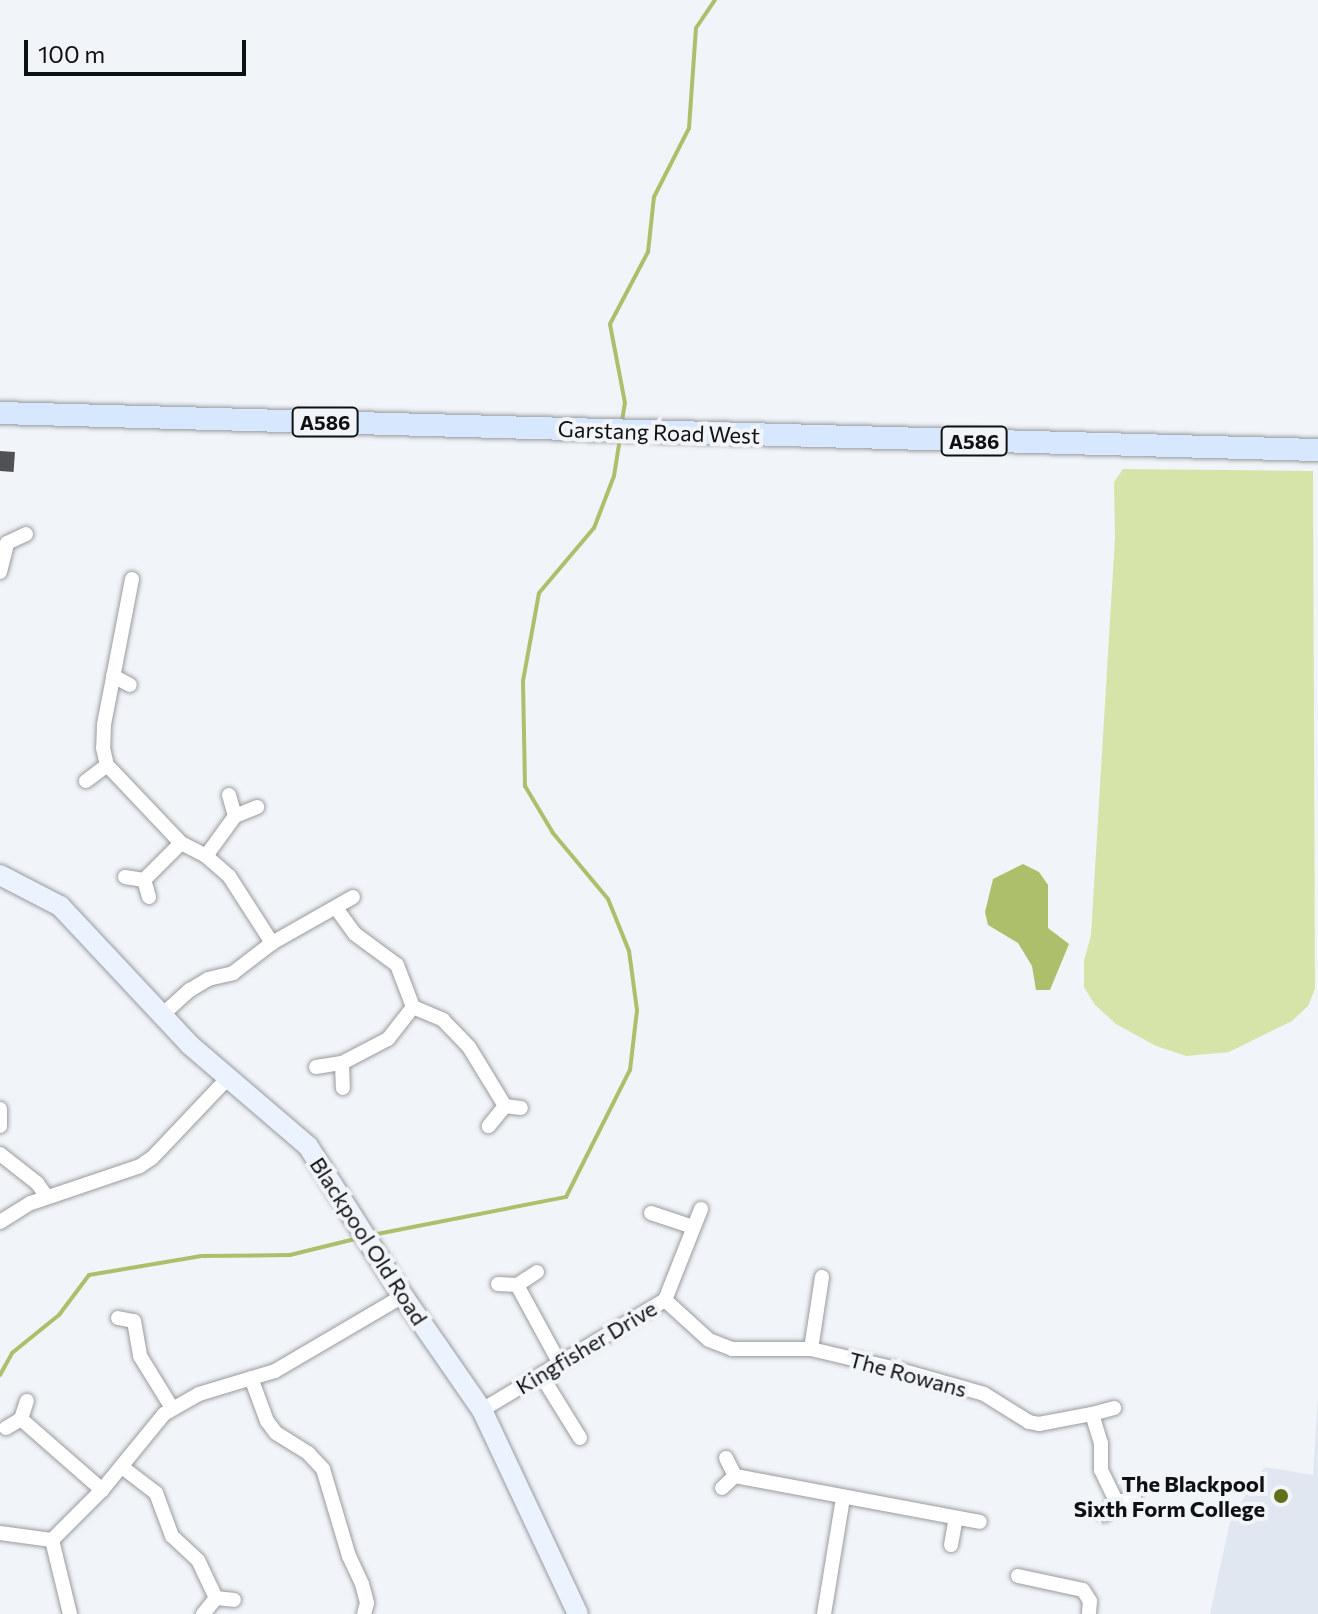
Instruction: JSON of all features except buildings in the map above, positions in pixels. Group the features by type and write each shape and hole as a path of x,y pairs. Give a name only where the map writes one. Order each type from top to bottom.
{"main road":[{"name":"Garstang Road West","path":"0,413 1318,450"}],"street":[{"path":"0,572 3,542 26,534"},
{"path":"132,579 104,725 103,748 107,765 181,843 206,856 229,876 272,943"},
{"path":"113,676 130,685"},
{"path":"86,781 107,765"},
{"path":"229,795 235,816"},
{"path":"206,856 235,816 257,807"},
{"path":"144,880 181,843"},
{"name":"Blackpool Old Road","path":"0,875 60,906 227,1079 308,1146 403,1296 482,1410 514,1471 571,1605 578,1614"},
{"path":"125,877 144,880"},
{"path":"144,880 149,897"},
{"path":"162,1015 190,990 208,979 233,973 272,943 353,897"},
{"path":"336,908 355,934 397,965 413,1007 443,1020 456,1031 500,1093 505,1106"},
{"path":"316,1067 342,1063 388,1039 413,1007"},
{"path":"342,1063 343,1088"},
{"path":"0,1222 47,1197 152,1158 227,1079"},
{"path":"505,1106 521,1108"},
{"path":"489,1126 505,1106"},
{"path":"0,1109 0,1126"},
{"path":"0,1154 37,1183 47,1197"},
{"name":"Kingfisher Drive","path":"482,1410 665,1300 701,1209"},
{"path":"651,1213 693,1227"},
{"path":"498,1284 517,1285 537,1272"},
{"path":"811,1349 822,1277"},
{"path":"517,1285 559,1362"},
{"path":"52,1540 102,1490 149,1429 172,1408 199,1394 275,1371 403,1296"},
{"name":"The Rowans","path":"665,1300 709,1340 732,1349 811,1349 984,1394 1029,1422 1039,1424 1114,1408"},
{"path":"118,1318 134,1321 148,1313"},
{"path":"134,1321 140,1356 172,1408"},
{"path":"541,1375 580,1438"},
{"path":"251,1378 267,1421 276,1433 309,1454 323,1469 349,1556 362,1584 367,1603 364,1614"},
{"path":"6,1428 21,1419 27,1401"},
{"path":"1092,1414 1101,1443 1101,1470 1116,1501"},
{"path":"21,1419 102,1490"},
{"path":"726,1458 735,1476"},
{"path":"122,1467 156,1493 172,1536 198,1560 216,1598"},
{"path":"722,1488 735,1476"},
{"path":"735,1476 980,1522"},
{"path":"824,1614 843,1498"},
{"path":"1104,1515 1116,1501 1135,1501"},
{"path":"951,1545 956,1518"},
{"path":"0,1533 52,1540"},
{"path":"52,1540 70,1614"},
{"path":"1018,1576 1083,1590 1090,1601 1090,1614"},
{"path":"216,1598 234,1600"},
{"path":"203,1614 216,1598"}],"shaded area":[{"path":"1123,469 1313,471 1315,989 1308,1006 1292,1021 1229,1052 1186,1056 1156,1046 1116,1024 1095,1005 1084,987 1084,961 1091,935 1115,538 1114,482"},
{"path":"1023,864 1039,872 1048,885 1048,928 1069,944 1050,990 1036,990 1032,966 1018,943 988,925 985,912 993,879"},
{"name":"The Blackpool Sixth Form College","path":"1318,1398 1318,1614 1210,1614 1231,1517 1265,1467 1313,1475"}],"waterway":[{"path":"622,421 625,403 610,324 648,252 654,197 689,128 696,28 715,0"},
{"path":"372,1235 566,1197 630,1070 637,1010 629,951 608,899 553,833 525,786 523,681 539,593 594,528 614,476 620,438"},
{"path":"0,1375 12,1353 59,1315 89,1275 201,1256 290,1255 359,1238"}],"place":[{"name":"The Blackpool Sixth Form College","path":"1281,1496"}]}
